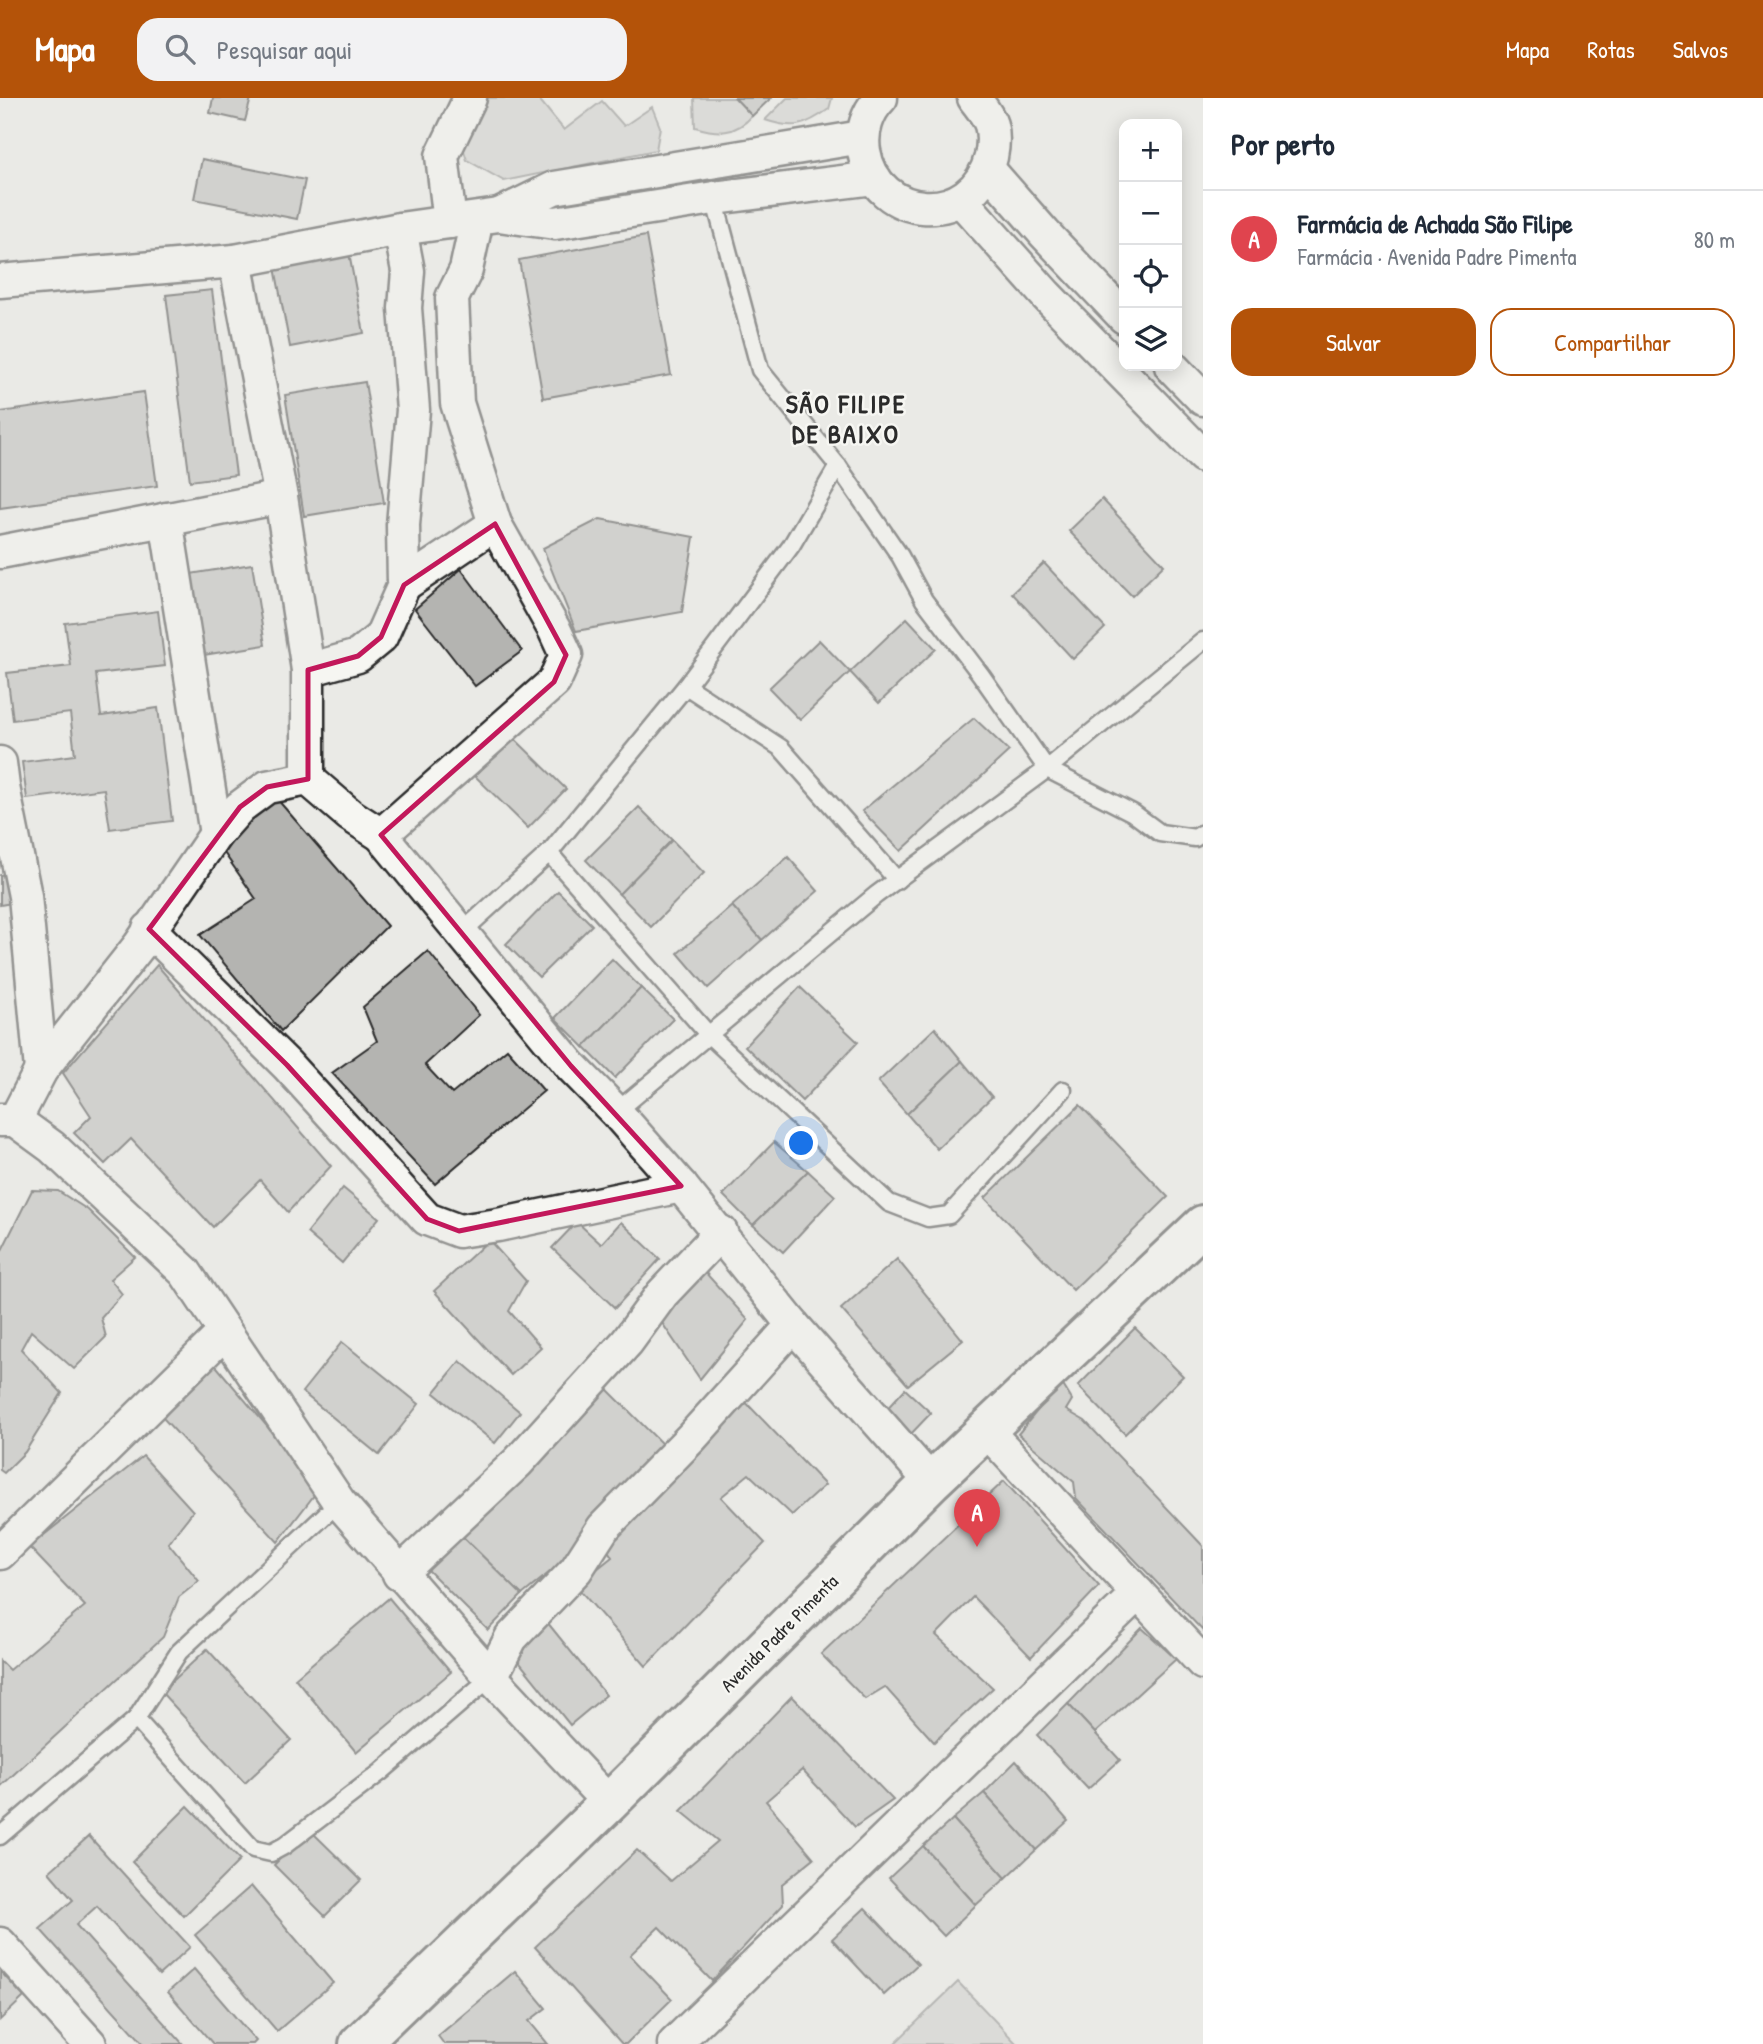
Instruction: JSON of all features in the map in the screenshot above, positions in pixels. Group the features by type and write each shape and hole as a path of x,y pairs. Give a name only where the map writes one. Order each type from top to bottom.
{"main road":[{"name":"Avenida Padre Pimenta","path":"359,2044 609,1803 931,1482 1203,1225"}],"street":[{"path":"381,835 554,682 566,656 555,631 495,524 457,403 452,298 467,270 475,219 442,156 470,98"},
{"path":"881,98 867,120 862,136 866,160 874,178 887,194 904,204 923,208 943,207 961,200 977,187 988,169 993,148 985,102"},
{"path":"475,219 554,188 862,136"},
{"path":"988,169 1119,312"},
{"path":"0,281 235,261 400,229 475,219 555,223 714,198 874,178"},
{"path":"961,200 1045,295 1203,456"},
{"path":"309,670 358,656 381,637 404,585 403,525 413,410 405,308 408,271 400,229"},
{"path":"235,261 281,497 309,670 308,779 350,816 381,835 571,1066 681,1186 793,1325 931,1482"},
{"path":"1176,371 1203,399"},
{"path":"0,552 281,497"},
{"path":"166,519 216,834"},
{"path":"404,585 495,524"},
{"path":"0,763 25,896 41,1070"},
{"path":"308,779 267,788 240,807 216,834 139,946 41,1070 7,1120 52,1147 184,1272 339,1502 491,1677 609,1803"},
{"path":"149,929 287,1066 427,1219 460,1231 681,1186"},
{"path":"399,1574 518,1462 627,1342 662,1294 720,1232"},
{"path":"491,1677 511,1638 576,1570 603,1528 692,1437 793,1325"},
{"path":"0,1553 225,1332"},
{"path":"987,1431 1203,1662"},
{"path":"674,2044 1138,1593"},
{"path":"0,1944 90,2044"}],"lane":[{"path":"714,198 760,370 838,466 900,556 924,600 1047,769 1133,813 1160,833 1195,838 1203,833"},
{"path":"461,933 548,853 686,686 791,546 838,466"},
{"path":"616,1112 897,880 1047,769 1203,641"},
{"path":"686,686 781,748 897,880"},
{"path":"548,853 708,1034 889,1203 928,1218 949,1215 1063,1090"},
{"path":"0,1836 136,1719 179,1652 339,1502"},
{"path":"136,1719 253,1849 271,1853 381,1772 491,1677"}],"highlighted area":[{"path":"495,524 566,655 554,682 381,835 571,1066 681,1186 459,1231 427,1219 287,1065 149,929 240,807 267,787 308,779 308,670 358,656 381,637 404,585"}],"shaded area":[{"path":"483,98 538,98 564,130 602,101 624,126 652,107 660,127 656,150 504,181 467,160 462,145"},
{"path":"694,98 735,98 752,116 746,122 726,131 695,127"},
{"path":"787,98 832,98 829,109 806,123 784,125 765,120"},
{"path":"958,1982 1017,2044 894,2044"}],"building":[{"path":"213,98 251,98 245,121 210,113"},
{"path":"735,98 771,98 752,116"},
{"path":"202,159 305,180 297,219 194,199"},
{"path":"646,236 671,375 543,398 519,260"},
{"path":"348,248 364,333 290,347 274,262"},
{"path":"212,290 236,475 190,481 166,295"},
{"path":"365,382 384,503 304,516 285,395"},
{"path":"144,392 157,486 0,508 0,412"},
{"path":"1102,499 1164,565 1132,596 1069,531"},
{"path":"600,519 694,537 682,612 576,631 543,548"},
{"path":"1044,563 1105,628 1073,659 1012,593"},
{"path":"252,564 265,645 197,656 184,575"},
{"path":"461,569 522,651 475,686 415,609"},
{"path":"158,611 165,666 96,674 101,716 158,708 172,821 110,829 104,789 27,799 22,762 75,755 70,713 13,720 7,673 71,666 65,623"},
{"path":"907,618 936,649 879,703 850,672"},
{"path":"819,640 850,672 800,720 769,688"},
{"path":"974,718 1009,751 901,851 862,811"},
{"path":"513,737 566,789 528,828 475,776"},
{"path":"277,799 387,926 281,1031 200,935 256,899 220,847 254,802"},
{"path":"639,807 672,840 619,894 586,860"},
{"path":"672,840 704,873 651,927 619,894"},
{"path":"788,857 818,891 762,940 732,906"},
{"path":"13,873 18,902 0,905 0,875"},
{"path":"558,891 592,925 539,977 506,944"},
{"path":"732,906 762,940 708,988 678,953"},
{"path":"428,951 479,1015 425,1065 452,1094 507,1049 544,1091 435,1184 332,1073 377,1041 363,1007"},
{"path":"612,959 641,988 584,1047 555,1018"},
{"path":"157,965 331,1166 288,1212 260,1180 213,1227 131,1139 105,1164 74,1133 91,1116 63,1073"},
{"path":"800,987 858,1042 802,1101 745,1046"},
{"path":"641,988 673,1019 615,1078 584,1047"},
{"path":"935,1028 962,1061 907,1114 878,1082"},
{"path":"962,1061 992,1097 937,1149 907,1114"},
{"path":"1080,1105 1168,1197 1073,1290 985,1198"},
{"path":"774,1142 808,1171 753,1225 723,1195"},
{"path":"808,1171 835,1196 783,1252 753,1225"},
{"path":"343,1188 379,1218 342,1263 307,1233"},
{"path":"32,1190 58,1191 88,1210 135,1257 110,1279 122,1294 101,1318 106,1337 74,1369 31,1331 21,1349 62,1393 25,1452 4,1473 0,1470 0,1254"},
{"path":"577,1222 601,1244 621,1222 660,1259 615,1308 552,1248"},
{"path":"489,1240 526,1281 509,1311 541,1347 511,1375 434,1291"},
{"path":"897,1259 963,1340 908,1385 841,1309"},
{"path":"695,1261 748,1320 700,1379 652,1308"},
{"path":"1135,1328 1183,1376 1125,1434 1078,1386"},
{"path":"342,1342 419,1404 379,1455 302,1392"},
{"path":"212,1361 287,1450 315,1494 278,1542 163,1418"},
{"path":"460,1361 520,1412 495,1443 434,1393"},
{"path":"1061,1382 1072,1400 1066,1410 1085,1421 1203,1546 1203,1631 1076,1498 1074,1482 1018,1434"},
{"path":"602,1384 662,1444 573,1553 522,1595 460,1534"},
{"path":"905,1389 931,1413 908,1437 883,1413"},
{"path":"737,1393 825,1485 792,1515 749,1474 721,1497 765,1543 646,1666 576,1586 612,1557 600,1537"},
{"path":"143,1456 193,1511 168,1543 199,1581 179,1597 163,1637 0,1787 0,1661 9,1670 85,1606 29,1547"},
{"path":"1004,1481 1099,1586 1031,1657 973,1597 936,1635 993,1688 934,1742 885,1687 865,1699 821,1654"},
{"path":"460,1534 522,1595 488,1630 427,1569"},
{"path":"389,1598 451,1672 356,1752 295,1678"},
{"path":"543,1617 606,1695 570,1725 507,1647"},
{"path":"1142,1628 1176,1659 1095,1733 1068,1704"},
{"path":"207,1649 291,1740 245,1783 161,1692"},
{"path":"792,1696 893,1800 855,1827 802,1770 766,1801 814,1858 782,1884 783,1905 712,1981 659,1927 630,1955 672,1999 626,2044 622,2044 535,1947 637,1850 671,1881 718,1841 681,1811"},
{"path":"1068,1704 1120,1760 1088,1789 1037,1735"},
{"path":"1016,1761 1068,1821 1036,1850 984,1793"},
{"path":"984,1793 1036,1850 1006,1878 953,1819"},
{"path":"188,1806 240,1860 184,1916 132,1862"},
{"path":"953,1819 1006,1878 976,1905 923,1846"},
{"path":"309,1829 361,1880 325,1916 274,1865"},
{"path":"89,1836 190,1947 159,1975 97,1906 76,1925 183,2044 144,2044 40,1929 73,1900 49,1872"},
{"path":"923,1846 976,1905 944,1936 889,1878"},
{"path":"251,1886 333,1983 277,2031 195,1935"},
{"path":"865,1908 918,1964 884,1995 832,1939"},
{"path":"194,1969 256,2041 253,2044 213,2044 168,1992"},
{"path":"0,1971 24,1997 0,2020"},
{"path":"515,1971 546,2008 529,2021 548,2044 444,2044 438,2036"}],"place":[{"name":"Farmácia de Achada São Filipe","path":"977,1547"}],"district":[{"name":"SÃO FILIPE DE BAIXO","path":"846,418"}]}
